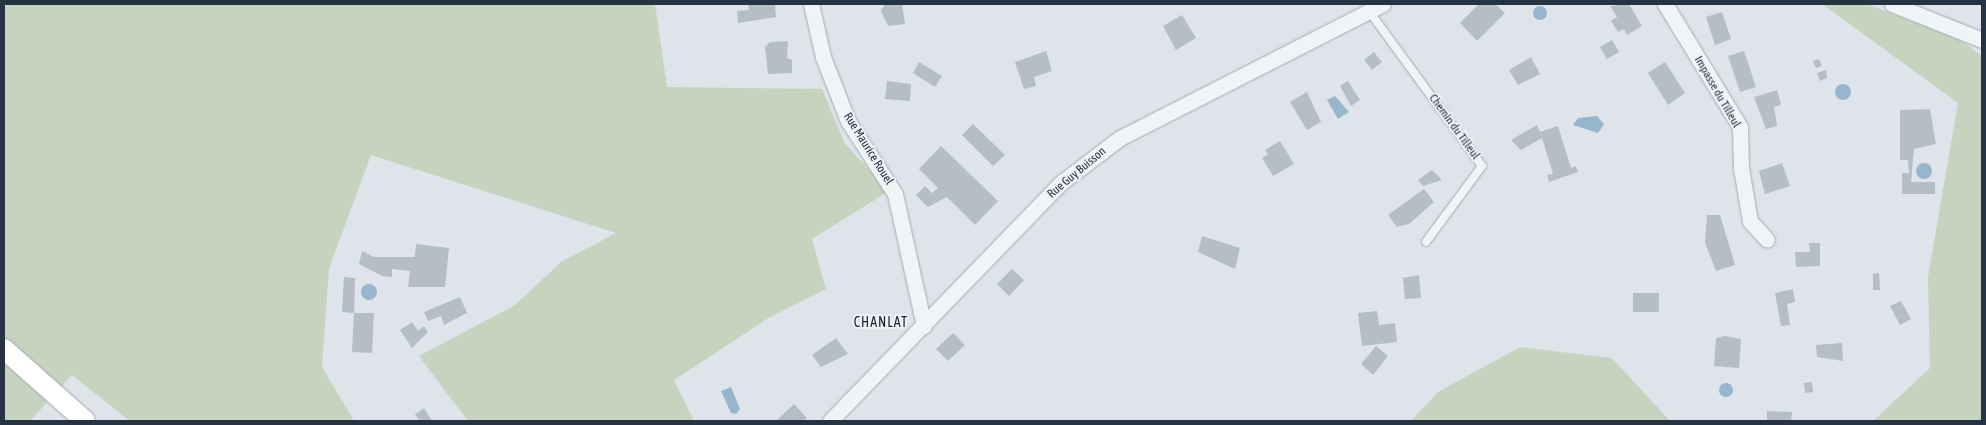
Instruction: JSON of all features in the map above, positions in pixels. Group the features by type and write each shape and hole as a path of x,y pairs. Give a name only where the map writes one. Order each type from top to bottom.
{"main road":[{"path":"4,349 85,421"}],"street":[{"name":"Rue Maurice Rouel","path":"811,4 823,57 848,120 895,194 924,326"},
{"name":"Rue Guy Buisson","path":"830,421 1062,182 1120,138 1383,4"},
{"name":"Impasse du Tilleul","path":"1664,4 1740,127 1741,168 1750,221 1767,240"},
{"path":"1892,4 1982,40"}],"lane":[{"name":"Chemin du Tilleul","path":"1369,12 1482,166 1426,242"}],"green space":[{"path":"4,4 655,4 667,87 822,89 845,144 889,191 812,239 826,289 767,319 674,380 694,421 468,421 419,356 515,305 561,262 616,233 371,155 329,268 322,367 354,421 130,421 72,375 30,421 4,421"},
{"path":"1822,4 1867,4 1962,41 1982,56 1982,421 1873,421 1930,368 1928,277 1958,103"},
{"path":"1520,347 1612,358 1670,421 1411,421 1438,392"}],"water":[{"path":"1537,6 1543,6 1547,13 1543,20 1537,20 1533,16 1533,10"},
{"path":"1843,84 1851,92 1843,100 1835,92"},
{"path":"1335,96 1349,112 1338,119 1327,100"},
{"path":"1597,116 1604,124 1598,133 1573,125 1578,118"},
{"path":"1921,163 1927,163 1932,168 1930,177 1921,179 1916,174 1916,168"},
{"path":"369,284 375,286 377,292 375,298 369,300 363,298 361,292 363,286"},
{"path":"1723,383 1729,383 1733,390 1729,397 1723,397 1719,393 1719,387"},
{"path":"731,387 740,409 736,414 731,413 721,391"}],"building":[{"path":"748,4 775,4 776,17 738,23 737,11 749,10"},
{"path":"885,4 902,4 905,24 888,26 881,11"},
{"path":"1479,4 1495,4 1505,13 1477,41 1460,23"},
{"path":"1629,4 1642,26 1627,35 1624,29 1618,32 1611,21 1617,17 1610,6"},
{"path":"1722,12 1731,39 1715,45 1706,17"},
{"path":"1182,15 1196,38 1176,50 1163,26"},
{"path":"1612,40 1619,52 1607,59 1600,47"},
{"path":"788,41 787,58 792,60 792,73 768,74 765,47 770,42"},
{"path":"1046,51 1052,71 1034,77 1036,86 1024,89 1015,62"},
{"path":"1744,51 1756,87 1740,92 1728,56"},
{"path":"1374,52 1382,62 1372,70 1364,60"},
{"path":"1531,57 1540,74 1518,85 1509,70"},
{"path":"1819,59 1822,66 1816,68 1813,61"},
{"path":"919,62 942,76 935,87 913,73"},
{"path":"1665,62 1685,93 1668,105 1648,73"},
{"path":"1826,70 1827,78 1820,81 1817,73"},
{"path":"887,81 911,84 910,101 885,99"},
{"path":"1348,81 1360,100 1351,106 1340,86"},
{"path":"1777,90 1781,105 1774,107 1777,126 1766,129 1754,97"},
{"path":"1307,92 1321,122 1307,130 1290,102"},
{"path":"1930,109 1936,144 1914,149 1911,182 1935,182 1935,194 1902,194 1902,173 1909,173 1908,160 1900,160 1900,110"},
{"path":"973,124 1005,155 993,166 962,135"},
{"path":"1537,125 1540,132 1558,126 1571,168 1576,166 1578,172 1549,182 1547,175 1553,174 1542,138 1521,150 1511,140"},
{"path":"1280,141 1294,164 1273,176 1262,158 1268,154 1265,150"},
{"path":"941,146 998,201 975,225 947,197 928,207 916,195 925,186 932,193 938,188 919,169"},
{"path":"1782,163 1790,186 1765,194 1759,171"},
{"path":"1432,170 1442,180 1423,186 1418,180"},
{"path":"1424,189 1434,202 1409,224 1397,227 1388,215"},
{"path":"1707,215 1720,215 1735,265 1716,271 1705,243"},
{"path":"1202,236 1240,248 1235,269 1198,252"},
{"path":"1809,243 1820,243 1820,266 1796,267 1795,252 1810,252"},
{"path":"416,244 449,248 445,287 408,287 410,271 392,269 392,277 382,276 359,264 362,251 374,257 415,257"},
{"path":"1012,269 1024,280 1009,296 997,284"},
{"path":"1879,273 1880,290 1873,290 1873,274"},
{"path":"1419,275 1421,298 1405,299 1403,278"},
{"path":"344,277 355,278 354,313 342,312"},
{"path":"1793,289 1795,302 1787,304 1790,325 1781,326 1775,293"},
{"path":"1633,293 1659,293 1659,312 1633,312"},
{"path":"460,297 467,313 444,325 441,316 428,321 424,312"},
{"path":"1901,301 1911,319 1900,325 1890,306"},
{"path":"1377,311 1379,325 1395,323 1397,342 1362,346 1358,313"},
{"path":"354,313 374,313 372,353 352,352"},
{"path":"412,322 418,331 424,326 428,332 412,348 400,330"},
{"path":"953,333 965,345 948,361 936,349"},
{"path":"1725,336 1741,339 1739,368 1714,366 1716,338"},
{"path":"836,338 848,354 821,367 812,355"},
{"path":"1842,343 1843,361 1817,357 1816,345"},
{"path":"1376,346 1388,356 1373,375 1361,364"},
{"path":"1812,382 1813,392 1805,393 1804,383"},
{"path":"794,404 807,418 803,421 776,421"},
{"path":"424,408 432,421 420,421 415,414"},
{"path":"1767,411 1792,412 1791,421 1767,421"}],"district":[{"name":"CHANLAT","path":"881,322"}]}
